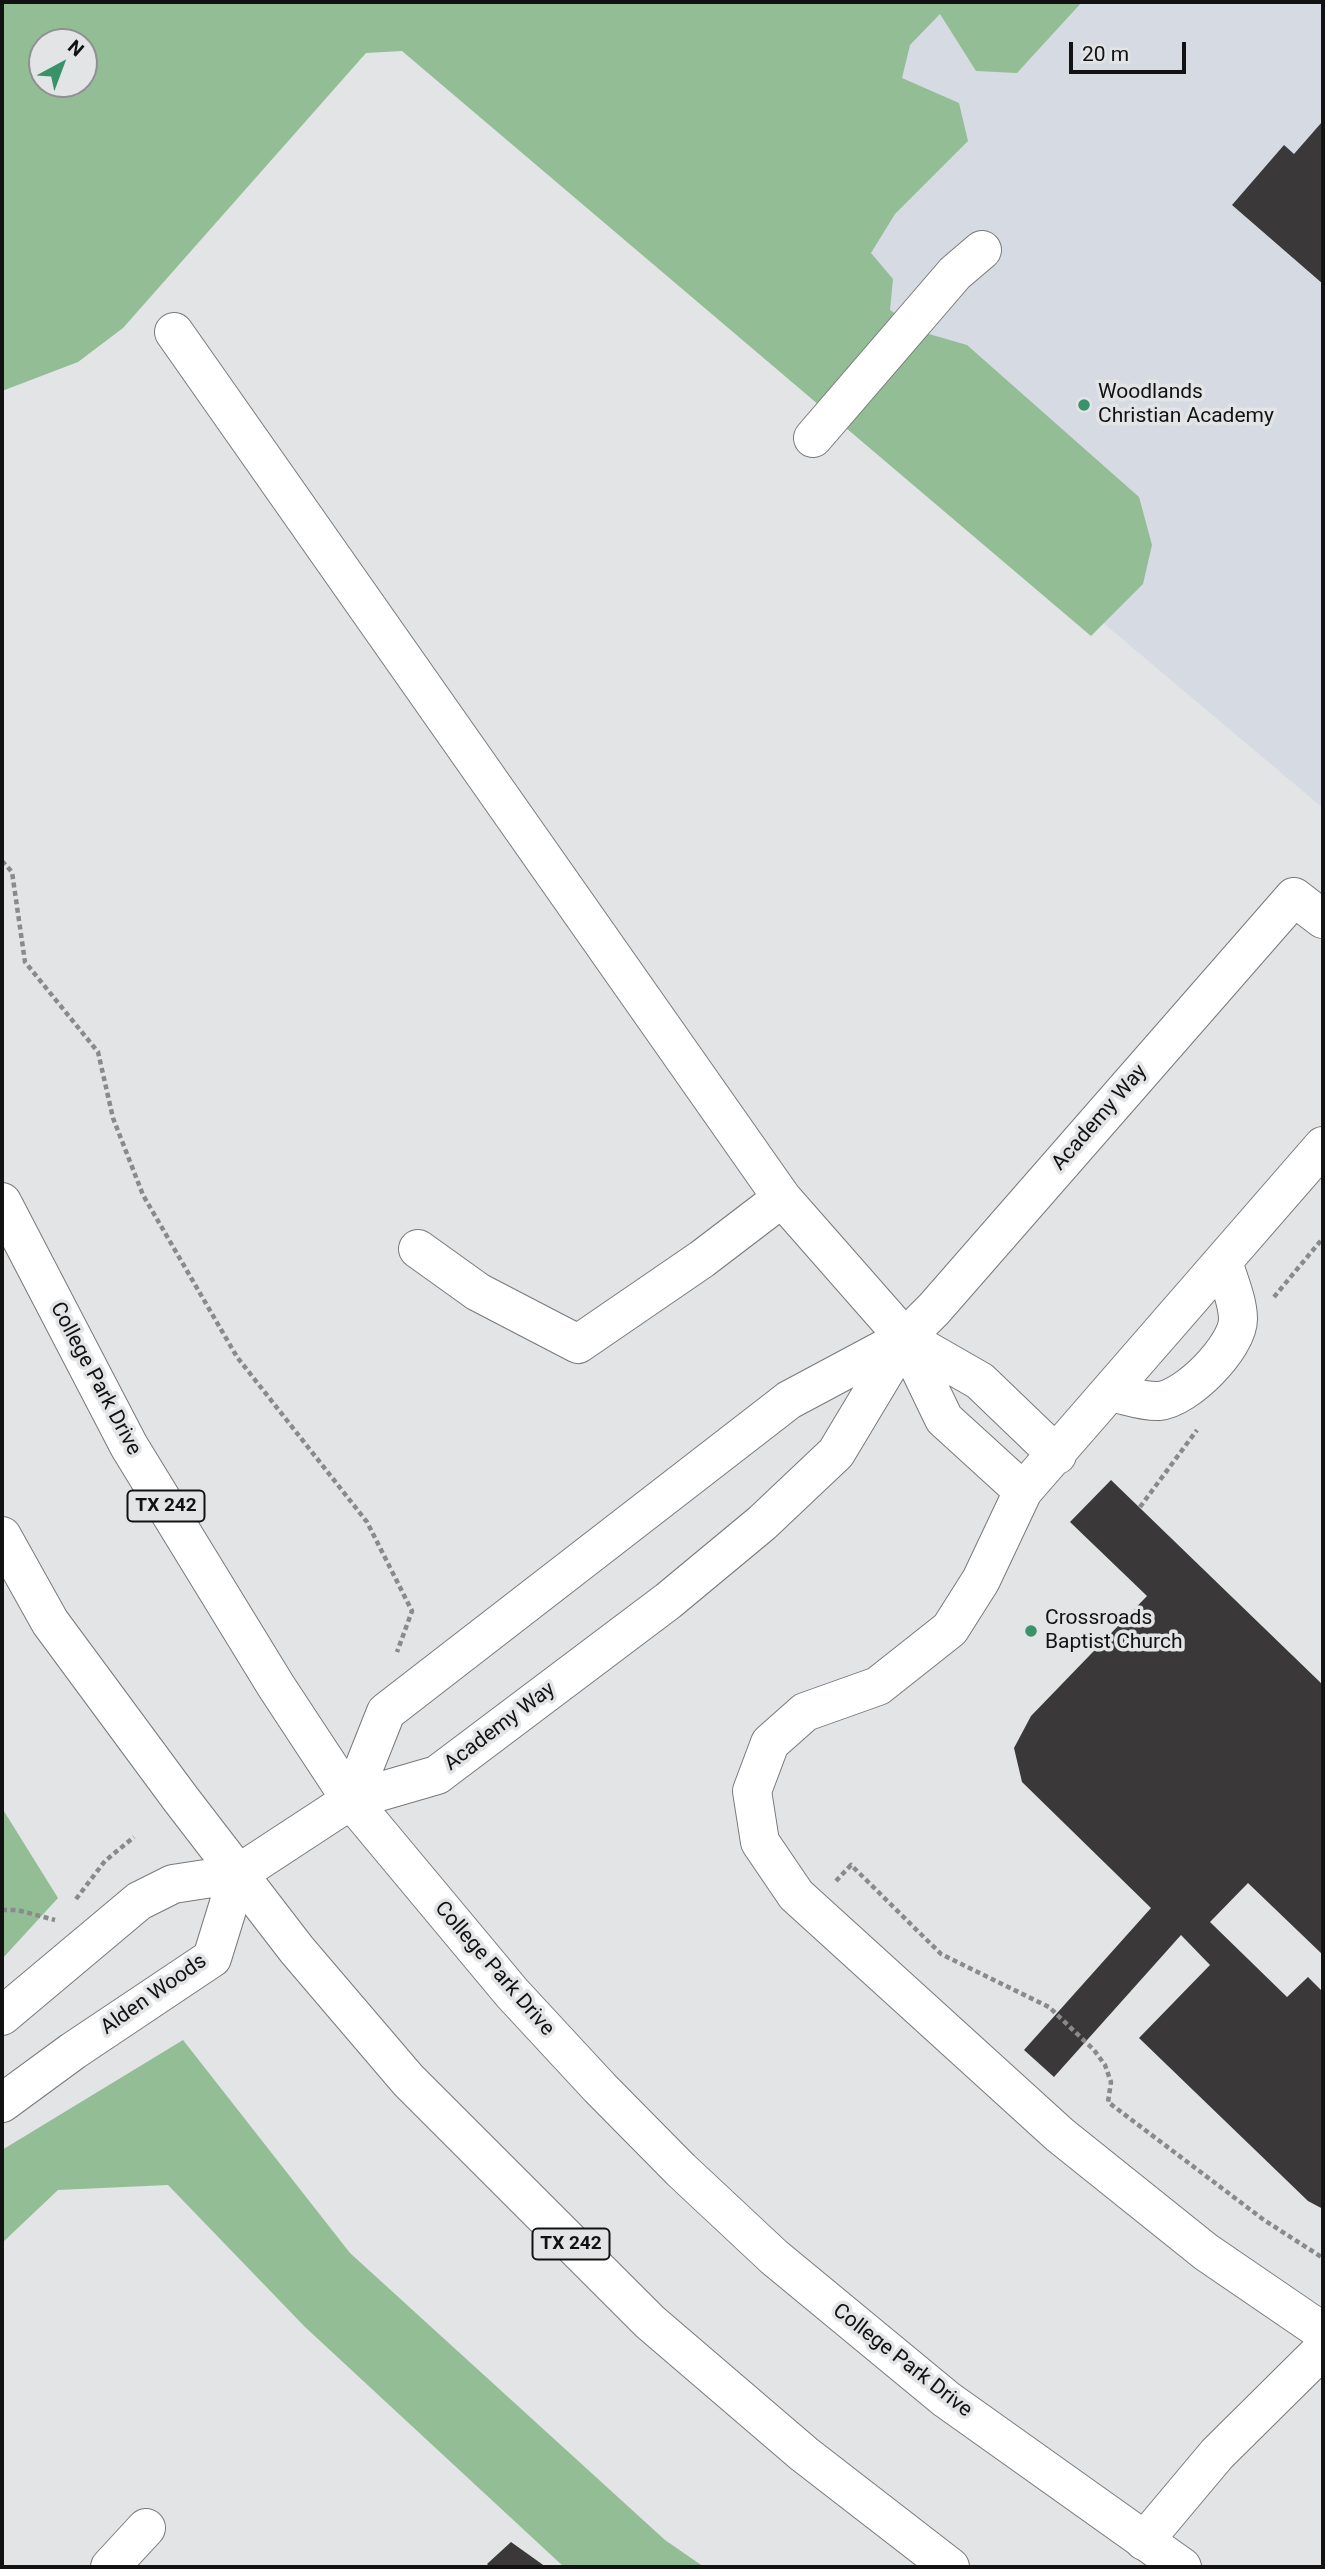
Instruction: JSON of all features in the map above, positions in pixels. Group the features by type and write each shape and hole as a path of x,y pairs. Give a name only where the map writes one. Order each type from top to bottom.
{"main road":[{"path":"813,438 955,273 982,250"},
{"path":"174,332 782,1198 905,1338 944,1419 1023,1491"},
{"name":"Academy Way","path":"351,1800 437,1775 667,1601 762,1523 836,1453 905,1338 1309,908"},
{"path":"1323,1146 1023,1491 981,1580 950,1629 878,1686 805,1712 770,1743 752,1791 761,1842 796,1895 1060,2134 1206,2252 1323,2332"},
{"path":"418,1249 478,1292 578,1344 702,1259 782,1198"},
{"name":"College Park Drive","path":"2,1202 129,1446 276,1686 351,1800 512,1993 600,2088 775,2258 936,2390 1182,2567"},
{"path":"1111,1392 1158,1401 1177,1397 1195,1383 1232,1342 1238,1320 1223,1261"},
{"path":"905,1338 980,1381 1056,1455"},
{"name":"Academy Way","path":"351,1800 386,1712 789,1400 905,1338"},
{"name":"TX 242","path":"2,1536 50,1622 238,1874 297,1950 408,2080 650,2322 804,2454 950,2567"},
{"path":"2,2016 139,1901 173,1884 238,1874 351,1800"},
{"name":"Alden Woods","path":"2,2103 73,2051 212,1958 238,1874"},
{"path":"1144,2541 1217,2454 1323,2349"},
{"path":"110,2567 146,2528"}],"path":[{"path":"2,861 12,872 25,962 98,1052 113,1118 143,1195 237,1357 367,1522 412,1611 394,1658"},
{"path":"74,1901 105,1861 134,1837"},
{"path":"809,1907 850,1865 941,1954 1049,2007 1094,2050 1105,2065 1111,2082 1108,2102 1264,2220 1323,2258"},
{"path":"2,1910 17,1910 55,1920 64,1910"}],"shaded area":[{"name":"Woodlands Christian Academy","path":"366,2 1323,2 1323,808"}],"green space":[{"path":"2,2 1082,2 1017,73 976,71 940,14 910,45 902,78 959,103 968,141 895,214 871,253 893,279 890,310 922,332 967,345 1139,497 1152,545 1143,584 1091,636 402,51 366,53 123,328 78,362 2,391"},
{"path":"2,1808 58,1898 2,1959"},
{"path":"183,2040 350,2253 665,2540 704,2567 564,2567 305,2327 168,2185 58,2190 2,2243 2,2150"}],"building":[{"path":"1322,122 1323,284 1232,205 1284,145 1294,154"},
{"path":"1111,1480 1323,1685 1323,1955 1248,1883 1210,1922 1287,1997 1308,1977 1323,1992 1323,2209 1308,2201 1139,2038 1210,1965 1181,1935 1054,2077 1024,2050 1151,1908 1022,1782 1014,1748 1031,1716 1147,1596 1070,1522"},
{"path":"511,2542 546,2567 490,2567 487,2564"}],"place":[{"name":"Woodlands Christian Academy","path":"1084,405"},
{"name":"Crossroads Baptist Church","path":"1031,1631"}]}
